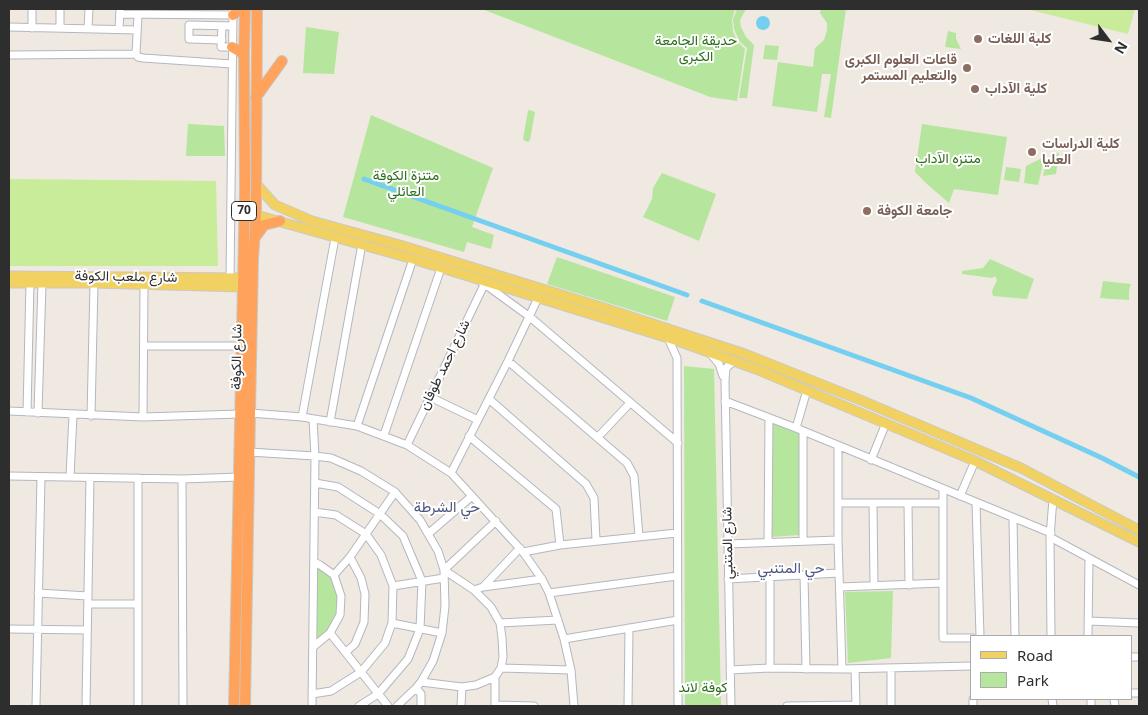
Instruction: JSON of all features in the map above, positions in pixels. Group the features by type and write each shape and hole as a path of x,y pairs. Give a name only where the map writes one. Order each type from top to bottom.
{"highway":[{"path":"240,11 251,18 257,12"},
{"name":"شارع الكوفة","path":"240,11 244,38 245,189 241,346 249,452 245,706"},
{"name":"شارع الكوفة","path":"234,706 240,477 256,214 257,12"},
{"path":"244,38 250,36 257,39"},
{"path":"232,47 244,54"},
{"path":"256,96 282,61"},
{"path":"232,174 244,175"},
{"path":"255,237 264,225 280,221"},
{"path":"242,261 247,258 253,259"},
{"path":"238,586 242,607 245,607 248,602"},
{"path":"237,626 238,622 244,622 244,634 247,639"}],"main road":[{"path":"256,184 276,205 298,216 521,288 607,309 745,354 1022,468 1139,530"},
{"path":"245,189 248,206 256,214 413,259 481,282 521,288 538,298 688,344 734,361 966,457 1139,542"},
{"path":"294,226 292,219 298,216"},
{"name":"شارع ملعب الكوفة","path":"9,276 230,283"},
{"name":"شارع ملعب الكوفة","path":"9,283 42,283 66,279"},
{"name":"شارع ملعب الكوفة","path":"81,279 94,284 144,286 242,282"},
{"path":"966,457 970,454 970,446"},
{"path":"977,462 979,455 986,453"}],"street":[{"path":"32,9 32,28"},
{"path":"60,9 60,28"},
{"path":"88,28 89,9"},
{"path":"119,29 120,11 138,15 240,11"},
{"path":"230,283 232,26 240,11"},
{"path":"136,54 138,15"},
{"path":"222,40 189,39 189,25 232,26"},
{"path":"222,26 221,47 232,47"},
{"path":"9,27 137,30"},
{"path":"9,55 136,54 138,57 143,58 232,64"},
{"path":"302,417 335,238"},
{"path":"330,422 362,244"},
{"path":"357,426 413,259"},
{"path":"384,435 441,268"},
{"path":"481,282 530,317 678,443"},
{"name":"شارع احمد طوفان","path":"406,445 430,397 481,282"},
{"path":"27,412 30,283"},
{"path":"38,413 42,283"},
{"path":"91,416 94,284"},
{"path":"143,417 144,286"},
{"path":"451,473 538,298"},
{"path":"668,338 674,348 676,358 678,443 678,706"},
{"path":"676,358 681,348 688,344"},
{"path":"144,346 241,346"},
{"name":"شارع المتنبي","path":"710,353 720,364 725,380"},
{"path":"508,361 627,464 634,476 639,536"},
{"name":"شارع المتنبي","path":"731,706 725,380 726,368 734,361"},
{"path":"803,540 799,430 807,390"},
{"path":"430,397 478,420"},
{"path":"489,399 586,484 594,498 596,540"},
{"path":"725,401 1013,518 1050,535 1139,585"},
{"path":"598,437 630,403"},
{"path":"9,412 143,417 245,414 302,417 357,426 406,445 451,473 522,550 542,579 549,592 564,639 571,670 574,706"},
{"path":"70,477 73,415"},
{"path":"768,418 768,542"},
{"path":"312,706 315,484 313,419"},
{"path":"871,460 886,423"},
{"path":"469,436 556,509 560,545"},
{"path":"838,446 838,540 842,669"},
{"path":"249,452 331,458 361,471 395,492 420,520 438,551 444,570 445,606 442,633 433,661 419,685 397,706"},
{"path":"960,496 977,462"},
{"path":"9,476 182,479 240,477"},
{"path":"36,706 41,477"},
{"path":"86,706 90,478"},
{"path":"138,478 138,706"},
{"path":"182,479 183,706"},
{"path":"315,484 338,487 380,514 403,536 422,581 420,629 408,659 378,694 359,706"},
{"path":"944,490 943,638 970,638"},
{"path":"334,575 350,556 395,492"},
{"path":"428,534 472,496"},
{"path":"1051,635 1050,535 1053,499"},
{"path":"838,503 943,503"},
{"path":"873,503 874,585"},
{"path":"908,503 909,585"},
{"path":"976,503 980,635"},
{"path":"312,694 331,691 361,672 385,643 392,623 393,586 381,555 366,534 336,515 314,512"},
{"path":"1013,518 1015,635"},
{"path":"444,570 496,521"},
{"path":"483,587 522,550 596,540 677,533"},
{"path":"728,544 838,540"},
{"path":"346,652 355,644 364,622 365,594 361,578 350,556"},
{"path":"1088,635 1090,558"},
{"path":"313,647 330,633 340,615 341,596 334,575 314,562"},
{"path":"444,570 474,590 491,607 500,623 503,657 501,668 496,677 495,706 532,706"},
{"path":"728,579 840,574"},
{"path":"804,575 806,669"},
{"path":"549,592 677,576"},
{"path":"770,576 770,668"},
{"path":"393,586 444,578"},
{"path":"474,590 483,587 542,579"},
{"path":"840,586 943,584"},
{"path":"38,593 88,596"},
{"path":"88,604 138,604"},
{"path":"500,623 558,620"},
{"path":"564,639 678,620"},
{"path":"1088,621 1139,623"},
{"path":"392,623 442,633"},
{"path":"9,628 87,630"},
{"path":"628,706 629,628"},
{"path":"330,633 388,706"},
{"path":"730,670 970,666"},
{"path":"501,668 571,670"},
{"path":"890,668 891,706"},
{"path":"787,706 856,706 855,669"},
{"path":"419,685 462,687 476,685 496,677"},
{"path":"419,685 422,706"},
{"path":"461,706 462,687"}],"green space":[{"name":"حديقة الجامعة الكبرى","path":"482,9 735,9 732,20 733,32 738,42 745,49 737,101 710,97"},
{"path":"737,9 746,9 740,20 741,27 746,37 754,45 747,98 739,98 747,48 740,42 734,29 733,19"},
{"path":"821,9 846,9 831,118 824,117 831,74 822,74 817,112 772,106 778,62 813,67 815,48 824,40 827,30 827,23 820,13"},
{"path":"1026,9 1135,9 1128,34"},
{"path":"306,27 339,32 334,74 303,73"},
{"path":"948,31 956,33 956,39 961,49 945,47"},
{"path":"765,45 779,46 777,60 763,59"},
{"path":"529,110 535,112 528,142 523,139"},
{"name":"متنزة الكوفة العائلي","path":"371,115 493,168 472,227 494,235 491,249 467,242 464,252 343,217"},
{"path":"188,124 224,126 225,156 186,156"},
{"name":"متنزه الآداب","path":"922,124 1007,137 998,195 954,189 949,203 928,185 915,172"},
{"path":"1059,152 1056,174 1043,176 1046,161"},
{"path":"1040,159 1044,160 1038,185 1024,183 1026,166"},
{"path":"1006,167 1021,169 1019,182 1004,180"},
{"path":"662,173 716,194 699,241 643,217 652,199 653,188"},
{"path":"9,179 216,181 218,266 9,266"},
{"path":"557,257 675,297 667,321 547,284"},
{"path":"990,259 1034,279 1027,299 993,296 992,291 997,280 995,276 992,278 962,274 962,271 983,268"},
{"path":"1103,281 1131,284 1129,300 1100,298"},
{"name":"كوفة لاند","path":"684,366 714,369 721,706 685,706"},
{"path":"770,421 799,432 800,535 770,537"},
{"path":"314,565 332,578 339,598 338,614 328,632 314,644"},
{"path":"893,591 891,658 848,663 845,592"}],"water":[{"path":"760,16 766,16 770,23 766,30 760,30 756,26 756,20"}],"waterway":[{"path":"364,179 687,295"},
{"path":"702,301 971,398 1139,477"}],"place":[{"name":"كلبة اللغات","path":"978,39"},
{"name":"قاعات العلوم الكبرى والتعليم المستمر","path":"967,68"},
{"name":"كلية الآداب","path":"975,89"},
{"name":"كلية الدراسات العليا","path":"1032,152"},
{"name":"جامعة الكوفة","path":"867,211"}],"district":[{"name":"حي الشرطة","path":"447,508"},
{"name":"حي المتنبي","path":"791,569"}]}
